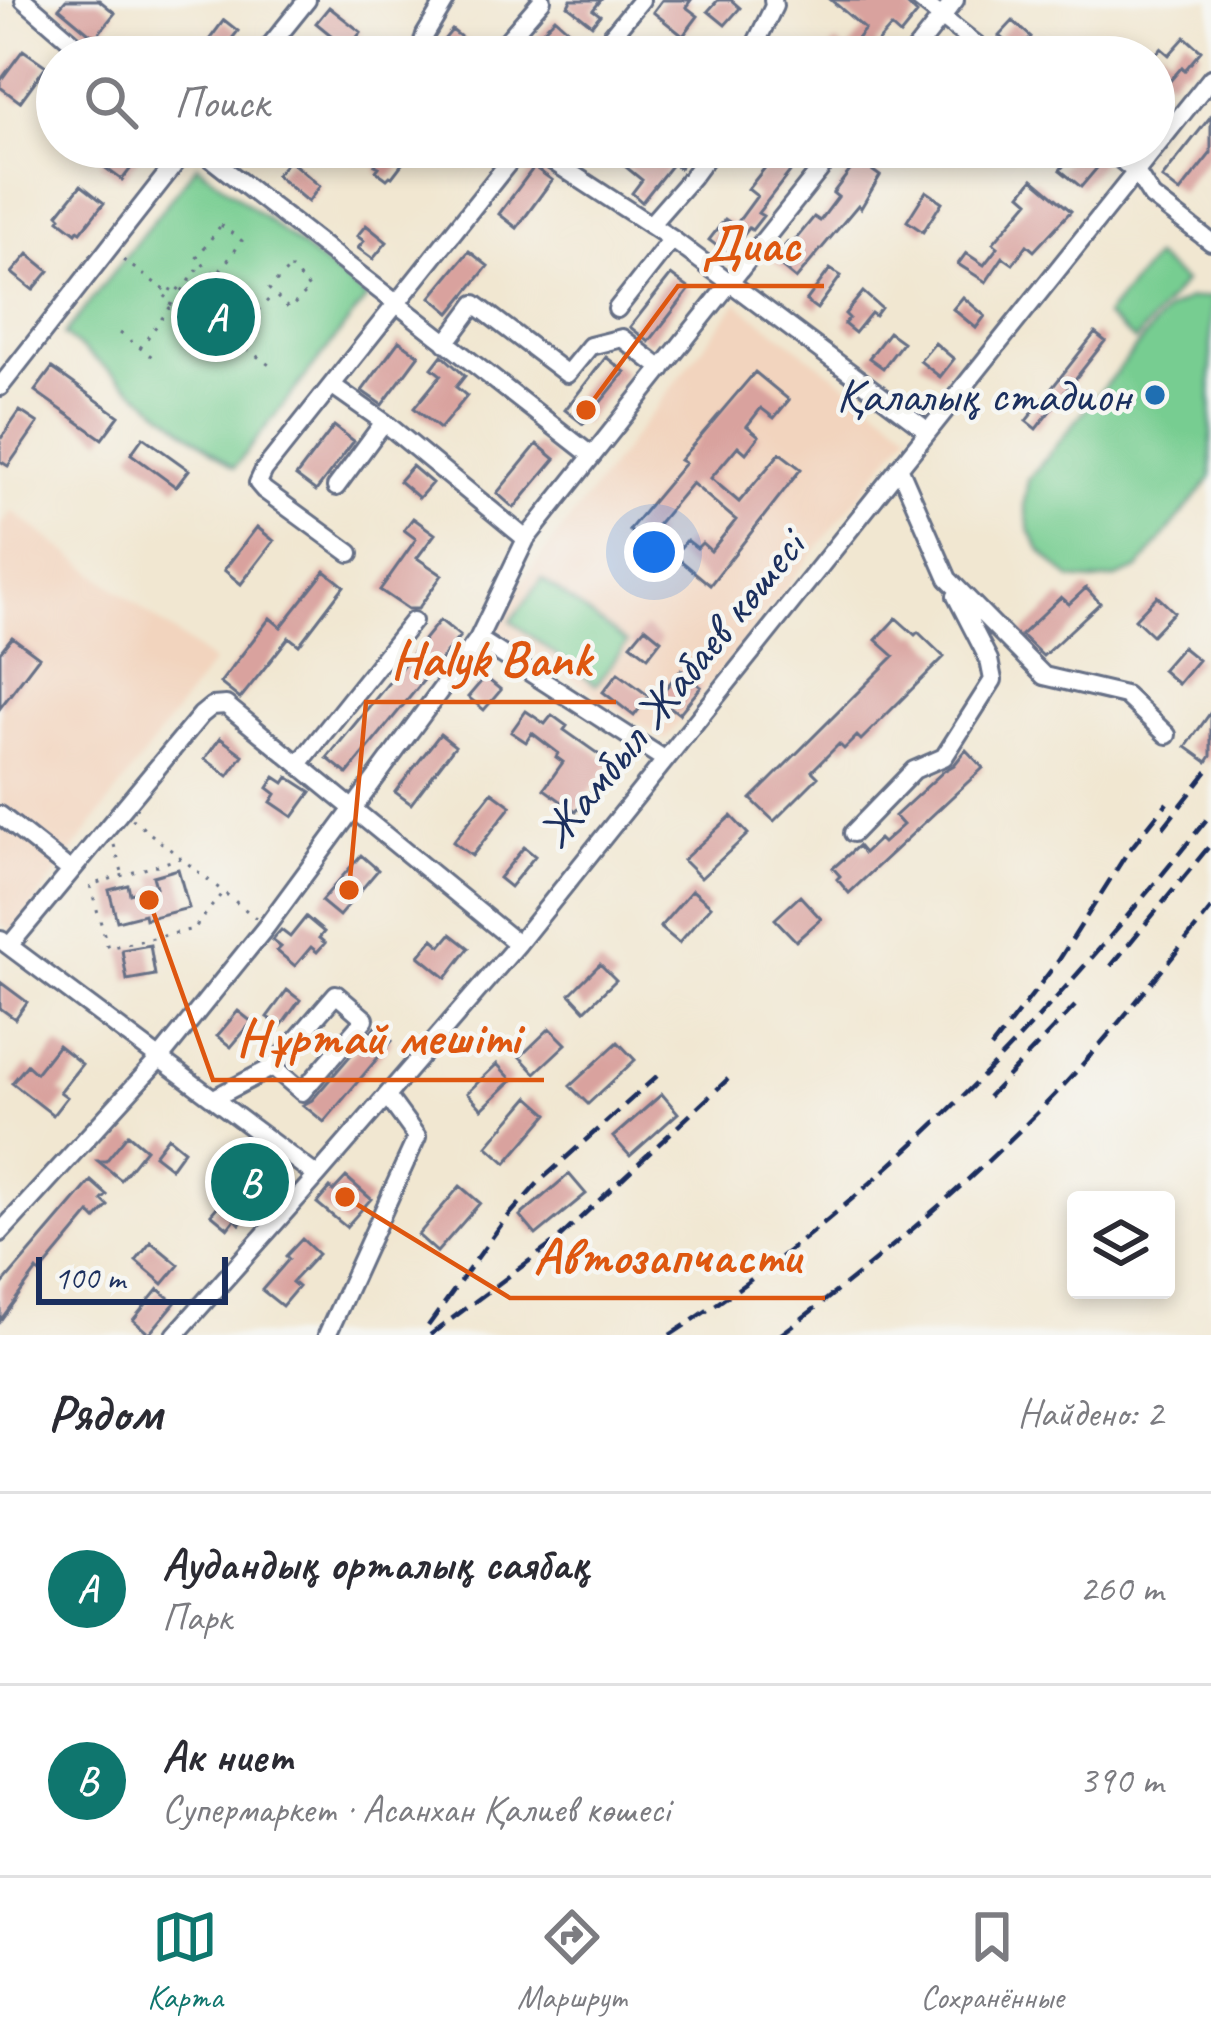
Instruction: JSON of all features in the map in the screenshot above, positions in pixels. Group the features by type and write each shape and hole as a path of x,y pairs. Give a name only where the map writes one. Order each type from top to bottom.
{"street":[{"path":"24,0 66,36"},
{"path":"278,36 307,0"},
{"path":"424,36 446,0"},
{"path":"511,36 542,0"},
{"path":"611,36 640,0"},
{"path":"759,36 774,6 772,0"},
{"path":"920,0 966,36"},
{"path":"927,36 955,0"},
{"name":"Жамбыл Жабаев көшесі","path":"1175,123 1211,78"},
{"path":"0,387 175,168"},
{"path":"220,168 592,456"},
{"path":"350,554 258,483 505,168"},
{"path":"563,168 672,239 928,431"},
{"path":"650,225 699,168"},
{"path":"0,1233 160,1058 266,926 478,639 526,539 821,168"},
{"path":"1131,168 1152,197 1210,241"},
{"name":"Жамбыл Жабаев көшесі","path":"175,1335 518,944 1139,168"},
{"path":"617,309 672,239"},
{"path":"446,343 475,304 567,374 590,346 622,338 662,369"},
{"path":"333,386 526,539"},
{"path":"336,487 384,422"},
{"path":"853,833 914,770 944,757 993,680 989,660 947,579 899,467"},
{"path":"947,579 1044,676 1125,695 1167,735"},
{"path":"299,764 413,621"},
{"path":"478,639 664,759"},
{"path":"317,1176 4,943 201,715 212,706 226,705 518,944"},
{"path":"0,815 70,871"},
{"path":"214,1098 273,1067 336,994 365,1019 302,1092 273,1067"},
{"path":"327,1335 418,1137 387,1096"}],"path":[{"path":"220,225 242,241 217,274 202,264 196,259 220,225"},
{"path":"123,260 169,292"},
{"path":"182,291 202,264"},
{"path":"290,268 310,289 290,309 274,293 269,289 290,268"},
{"path":"173,286 182,291 188,296 178,309 164,298 173,286"},
{"path":"232,338 274,293"},
{"path":"183,303 272,367"},
{"path":"140,348 172,304"},
{"path":"120,333 158,362"},
{"path":"122,810 266,926"},
{"path":"108,826 122,875"},
{"path":"181,858 90,885 108,948 194,929 224,892"}],"shaded area":[{"path":"737,303 910,431 665,740 489,624"},
{"path":"12,511 213,662 13,932 0,923 0,526"}],"green space":[{"path":"195,168 201,168 367,298 234,468 64,335"},
{"path":"1154,257 1184,282 1135,341 1105,316"},
{"name":"Қалалық стадион","path":"1211,297 1211,478 1138,569 1116,578 1071,579 1041,551 1030,532 1024,504 1028,480 1166,311 1188,299"},
{"path":"542,579 627,643 596,685 511,621"}],"building":[{"path":"66,0 99,0 115,13 93,36 59,8"},
{"path":"571,0 601,0 593,10 600,15 592,25 568,6"},
{"path":"662,0 691,0 686,7 698,16 683,36 653,12"},
{"path":"718,0 731,0 740,8 725,25 708,11"},
{"path":"831,0 903,0 917,14 900,35 891,27 883,36 859,36 865,29"},
{"path":"329,7 361,32 332,36 316,23"},
{"path":"555,18 575,36 538,36"},
{"path":"224,20 238,31 234,36 212,36"},
{"path":"1013,21 1030,36 999,36"},
{"path":"1185,37 1201,51 1175,75 1175,48"},
{"path":"23,50 36,59 36,80 20,102 0,87"},
{"path":"1211,116 1211,153 1180,192 1162,178 1175,168 1175,162"},
{"path":"106,168 131,168 122,180"},
{"path":"282,168 299,168 320,186 308,202 276,175"},
{"path":"378,168 399,168 387,179 376,171"},
{"path":"533,168 552,180 517,228 499,214"},
{"path":"627,168 669,168 642,202 632,193 642,180"},
{"path":"765,168 793,168 758,213 763,216 729,255 709,240 725,219 735,226 757,196 748,189"},
{"path":"852,168 869,168 880,176 861,208 858,205 796,279 773,260 814,217 820,221 838,197 833,193"},
{"path":"1062,168 1097,168 1081,187"},
{"path":"1033,179 1071,211 1034,251 1027,245 1013,264 1003,257 986,282 958,264 966,253 984,265 998,247 993,243 1029,201 1021,194"},
{"path":"81,185 104,203 76,233 58,214"},
{"path":"926,191 942,202 923,232 907,221"},
{"path":"366,225 387,242 373,259 358,248 364,241 357,236"},
{"path":"469,251 488,266 450,313 431,297"},
{"path":"28,254 49,271 33,290 12,273"},
{"path":"830,269 841,276 817,309 806,301"},
{"path":"671,275 690,289 649,342 630,327"},
{"path":"863,292 881,308 855,333 844,324 849,318 845,314"},
{"path":"963,297 985,316 976,328 953,309"},
{"path":"889,332 903,342 883,368 869,358"},
{"path":"1095,333 1105,341 1036,429 1026,421"},
{"path":"399,341 419,355 382,405 362,391"},
{"path":"935,343 954,359 940,377 920,361"},
{"path":"442,355 465,376 456,387 467,396 440,429 414,408 441,375 432,368"},
{"path":"606,357 625,372 583,424 565,410"},
{"path":"52,368 119,416 102,439 35,391"},
{"path":"755,372 789,400 774,418 761,408 747,426 759,436 746,453 738,446 711,478 739,502 780,453 801,469 710,585 674,555 687,540 711,551 736,520 692,483 653,530 658,534 648,546 629,530 685,463 680,460"},
{"path":"20,411 38,423 8,466 0,461 0,440"},
{"path":"334,426 354,441 316,491 296,476"},
{"path":"143,437 189,470 176,487 131,454"},
{"path":"537,444 555,459 514,508 497,493"},
{"path":"412,466 432,483 419,498 399,481"},
{"path":"413,518 435,534 417,558 442,575 418,609 408,609 380,590 416,539 404,530"},
{"path":"257,527 274,541 241,584 224,570"},
{"path":"325,571 344,586 299,645 289,637 240,699 220,683 270,618 281,627"},
{"path":"1086,588 1100,603 1043,656 1021,635 1061,597 1069,604"},
{"path":"1157,596 1174,612 1152,635 1135,619"},
{"path":"896,618 944,657 861,740 857,736 844,749 839,744 812,771 818,777 774,821 751,799 894,656 876,640"},
{"path":"440,620 460,636 347,774 327,758"},
{"path":"645,627 661,640 648,657 631,644"},
{"path":"12,637 39,657 0,708 0,652"},
{"path":"1182,647 1198,660 1178,684 1162,670"},
{"path":"681,670 701,687 679,714 658,697"},
{"path":"618,673 649,696 634,716 603,692"},
{"path":"485,677 501,690 484,710 468,697"},
{"path":"526,711 545,724 552,715 567,726 564,730 611,763 576,812 544,789 563,762 556,757 558,753 532,733 526,742 511,732"},
{"path":"1211,712 1211,756 1207,762 1186,747"},
{"path":"440,734 455,746 411,804 395,792"},
{"path":"220,738 243,755 228,776 205,759"},
{"path":"966,750 983,768 849,893 833,868 858,846 864,853 879,839 883,843 903,825 895,816"},
{"path":"275,777 284,783 288,777 311,792 293,817 271,802 276,794 268,788"},
{"path":"492,792 511,806 472,856 453,842"},
{"path":"731,816 748,834 701,878 683,860"},
{"path":"524,847 535,856 510,887 499,878"},
{"path":"361,855 378,870 339,916 321,901"},
{"path":"178,869 189,908 117,921 109,890 128,885 130,894 156,887 153,876"},
{"path":"692,890 711,906 679,943 660,927"},
{"path":"800,896 821,919 796,941 775,919"},
{"path":"306,917 324,932 319,938 325,943 317,952 311,947 295,966 272,940 281,930 290,937"},
{"path":"451,934 469,948 446,978 419,956 433,939 441,946"},
{"path":"150,945 155,975 127,980 122,950"},
{"path":"600,964 616,980 585,1010 570,994"},
{"path":"0,982 27,1002 15,1019 0,1008"},
{"path":"287,990 300,1000 281,1026 267,1017"},
{"path":"238,1011 252,1022 231,1047 217,1036"},
{"path":"375,1027 392,1041 324,1122 303,1105"},
{"path":"550,1028 566,1044 535,1073 520,1057"},
{"path":"618,1042 635,1060 588,1104 570,1086"},
{"path":"58,1045 82,1064 60,1092 67,1097 53,1115 12,1083 27,1065 36,1073"},
{"path":"497,1064 512,1080 482,1109 467,1093"},
{"path":"662,1094 678,1113 630,1156 613,1137"},
{"path":"529,1097 548,1114 506,1163 487,1146"},
{"path":"128,1134 146,1149 121,1180 98,1161 106,1161"},
{"path":"168,1137 184,1150 171,1168 154,1155"},
{"path":"230,1150 283,1195 262,1218 252,1210 240,1224 235,1219 228,1228 211,1214 234,1187 214,1170"},
{"path":"569,1174 586,1194 536,1235 520,1216"},
{"path":"346,1177 371,1199 346,1227 317,1203"},
{"path":"91,1181 107,1195 102,1200 108,1206 96,1219 90,1213 40,1273 37,1270 0,1321 0,1287"},
{"path":"460,1186 480,1203 437,1252 418,1235"},
{"path":"302,1239 318,1254 292,1282 298,1287 282,1306 262,1290"},
{"path":"151,1242 179,1265 163,1284 136,1261"},
{"path":"158,1289 175,1303 149,1334 133,1320"}],"railway":[{"path":"1163,828 1211,767"},
{"path":"991,1048 1059,960 1127,853 1167,803"},
{"path":"670,1335 822,1224 961,1097 1090,959 1211,814"},
{"path":"1111,966 1211,844"},
{"path":"780,1335 997,1153 1101,1043 1211,909"},
{"path":"988,1097 1075,1006"},
{"path":"428,1326 504,1221 539,1182 657,1076"},
{"path":"430,1335 556,1241 728,1079"}],"place":[{"name":"Аудандық орталық саябақ","path":"216,317"},
{"name":"Қалалық стадион","path":"1155,395"},
{"name":"Диас","path":"586,410"},
{"name":"Halyk Bank","path":"349,890"},
{"name":"Нұртай мешіті","path":"149,900"},
{"name":"Ак ниет","path":"250,1182"},
{"name":"Автозапчасти","path":"345,1197"}]}
